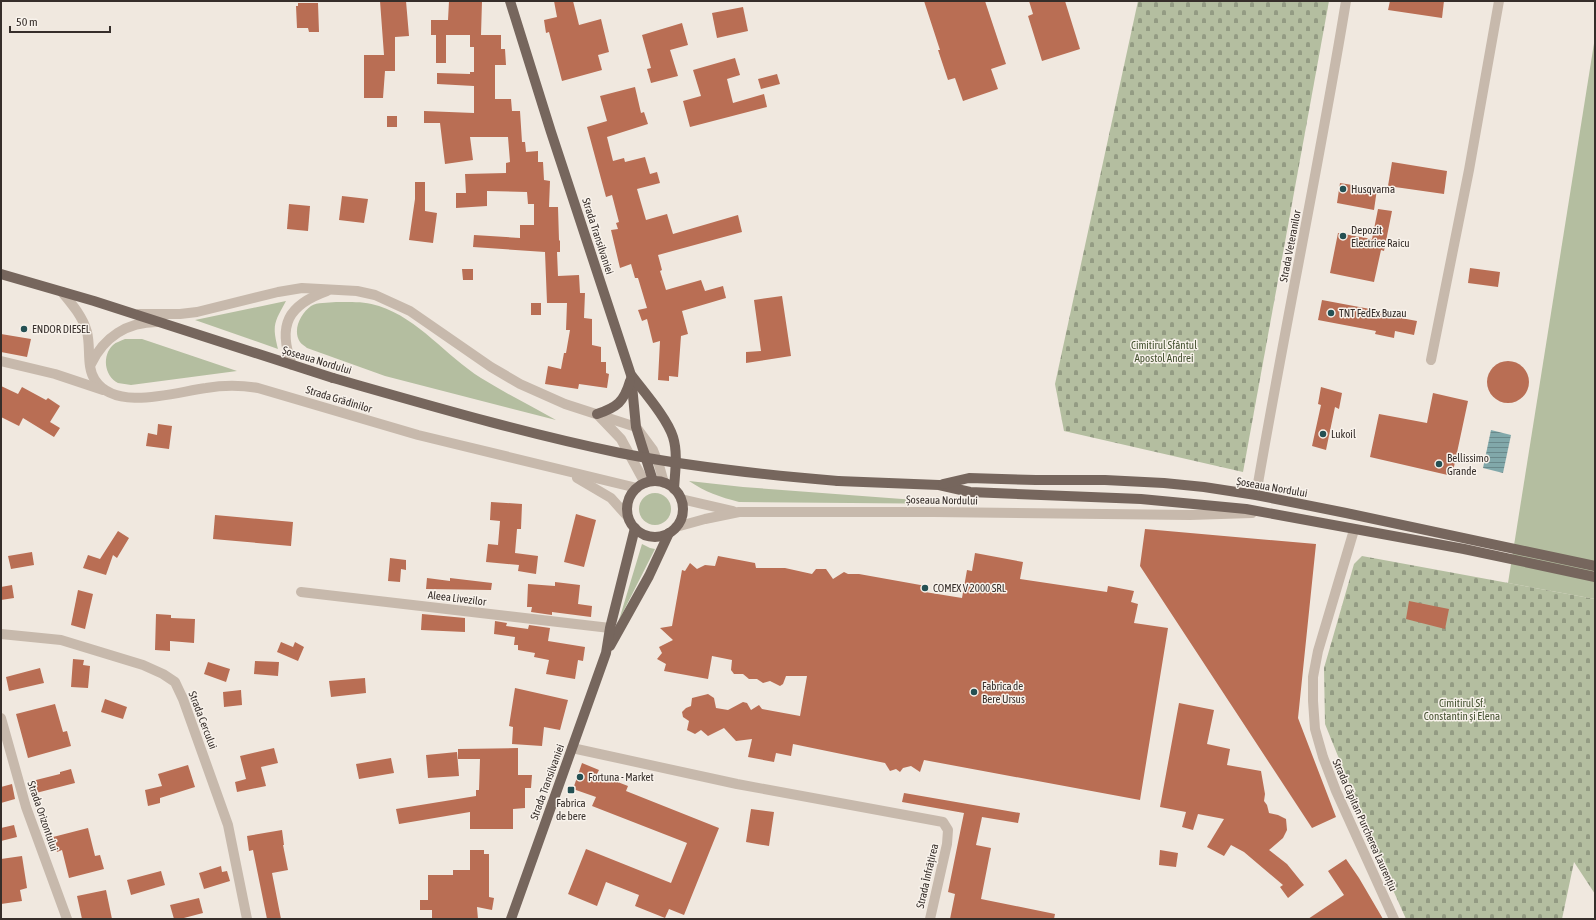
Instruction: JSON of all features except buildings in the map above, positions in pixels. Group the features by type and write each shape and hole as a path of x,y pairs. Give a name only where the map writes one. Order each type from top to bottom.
{"main road":[{"name":"Strada Transilvaniei","path":"510,1 551,132 631,375 636,427 645,484"},
{"name":"Șoseaua Nordului","path":"1,274 159,322 333,378 529,432 620,453 726,469 838,481 939,485 970,492 1141,499 1264,512 1306,519 1354,530 1464,549 1595,577"},
{"path":"597,414 610,410 619,403 626,394 631,375"},
{"path":"631,375 669,426 674,438 676,453 674,489"},
{"name":"Șoseaua Nordului","path":"939,485 969,478 1111,480 1184,485 1256,495 1595,566"},
{"path":"664,483 674,489 681,499 683,508 681,518 673,530 662,536 647,536 635,528 628,517 627,504 632,493 645,484 664,483"},
{"name":"Strada Transilvaniei","path":"606,653 610,628 635,528"},
{"name":"Strada Transilvaniei","path":"511,919 606,653 673,530"}],"street":[{"name":"Strada Veteranilor","path":"1256,495 1281,351 1329,104 1346,1"},
{"path":"1431,360 1469,170 1498,1"},
{"path":"133,314 180,314 197,312 278,292 302,288 357,291 375,295 410,310 491,367 520,384 565,404 636,427 653,450 664,483"},
{"path":"292,364 286,348 285,330 292,314 300,304 312,297 333,289"},
{"path":"62,292 74,307 87,332 90,366 94,379 103,390"},
{"path":"90,366 95,355 103,344 122,329 134,324 159,322"},
{"name":"Strada Grădinilor","path":"1,361 55,374 119,397 138,398 225,386 258,388 418,435 566,472"},
{"path":"597,414 621,440 645,484"},
{"path":"566,472 645,484"},
{"path":"566,472 611,498 628,517"},
{"name":"Șoseaua Nordului","path":"681,499 739,512 965,512 1190,515 1264,512"},
{"name":"Șoseaua Nordului","path":"673,530 709,518 739,512"},
{"name":"Strada Căpitan Purcherea Laurențiu","path":"1354,530 1318,651 1313,677 1315,728 1323,757 1336,791 1394,919"},
{"name":"Aleea Livezilor","path":"301,592 610,628"},
{"name":"Strada Cercului","path":"1,634 61,640 143,665 163,674 174,682 183,698 228,825 247,919"},
{"name":"Strada Orizontului","path":"1,718 26,807 67,919"},
{"name":"Strada Înfrățirea","path":"572,748 737,784 943,822 948,830 947,844 930,919"}],"green space":[{"name":"Cimitirul Sfântul Apostol Andrei","path":"1138,1 1329,1 1243,472 1064,431 1055,384"},
{"path":"1595,37 1595,599 1508,583"},
{"path":"286,301 275,324 278,349 195,320"},
{"path":"319,303 368,303 393,312 420,329 481,378 556,420 385,376 307,348 301,343 297,332 297,327 301,317 307,309 313,305"},
{"path":"125,339 142,339 237,371 131,385 118,383 113,380 107,371 106,360 109,349 117,342"},
{"path":"689,481 743,487 969,504 739,502 713,494"},
{"path":"655,493 664,496 668,500 671,509 668,518 664,522 655,525 646,522 642,518 639,509 642,500 646,496"},
{"path":"642,544 655,549 619,620"},
{"name":"Cimitirul Sf. Constantin și Elena","path":"1362,556 1595,599 1595,894 1574,862 1562,919 1406,919 1385,872 1325,724 1324,668 1354,564"}],"water":[{"path":"1491,430 1511,435 1503,473 1483,468"}],"place":[{"name":"Husqvarna","path":"1343,189"},
{"name":"Depozit Electrice Raicu","path":"1343,236"},
{"name":"TNT FedEx Buzau","path":"1331,313"},
{"name":"ENDOR DIESEL","path":"24,329"},
{"name":"Lukoil","path":"1323,434"},
{"name":"Bellissimo Grande","path":"1439,464"},
{"name":"COMEX V 2000 SRL","path":"925,588"},
{"name":"Fabrica de Bere Ursus","path":"974,692"},
{"name":"Fortuna - Market","path":"580,777"},
{"name":"Fabrica de bere","path":"571,790"}]}
